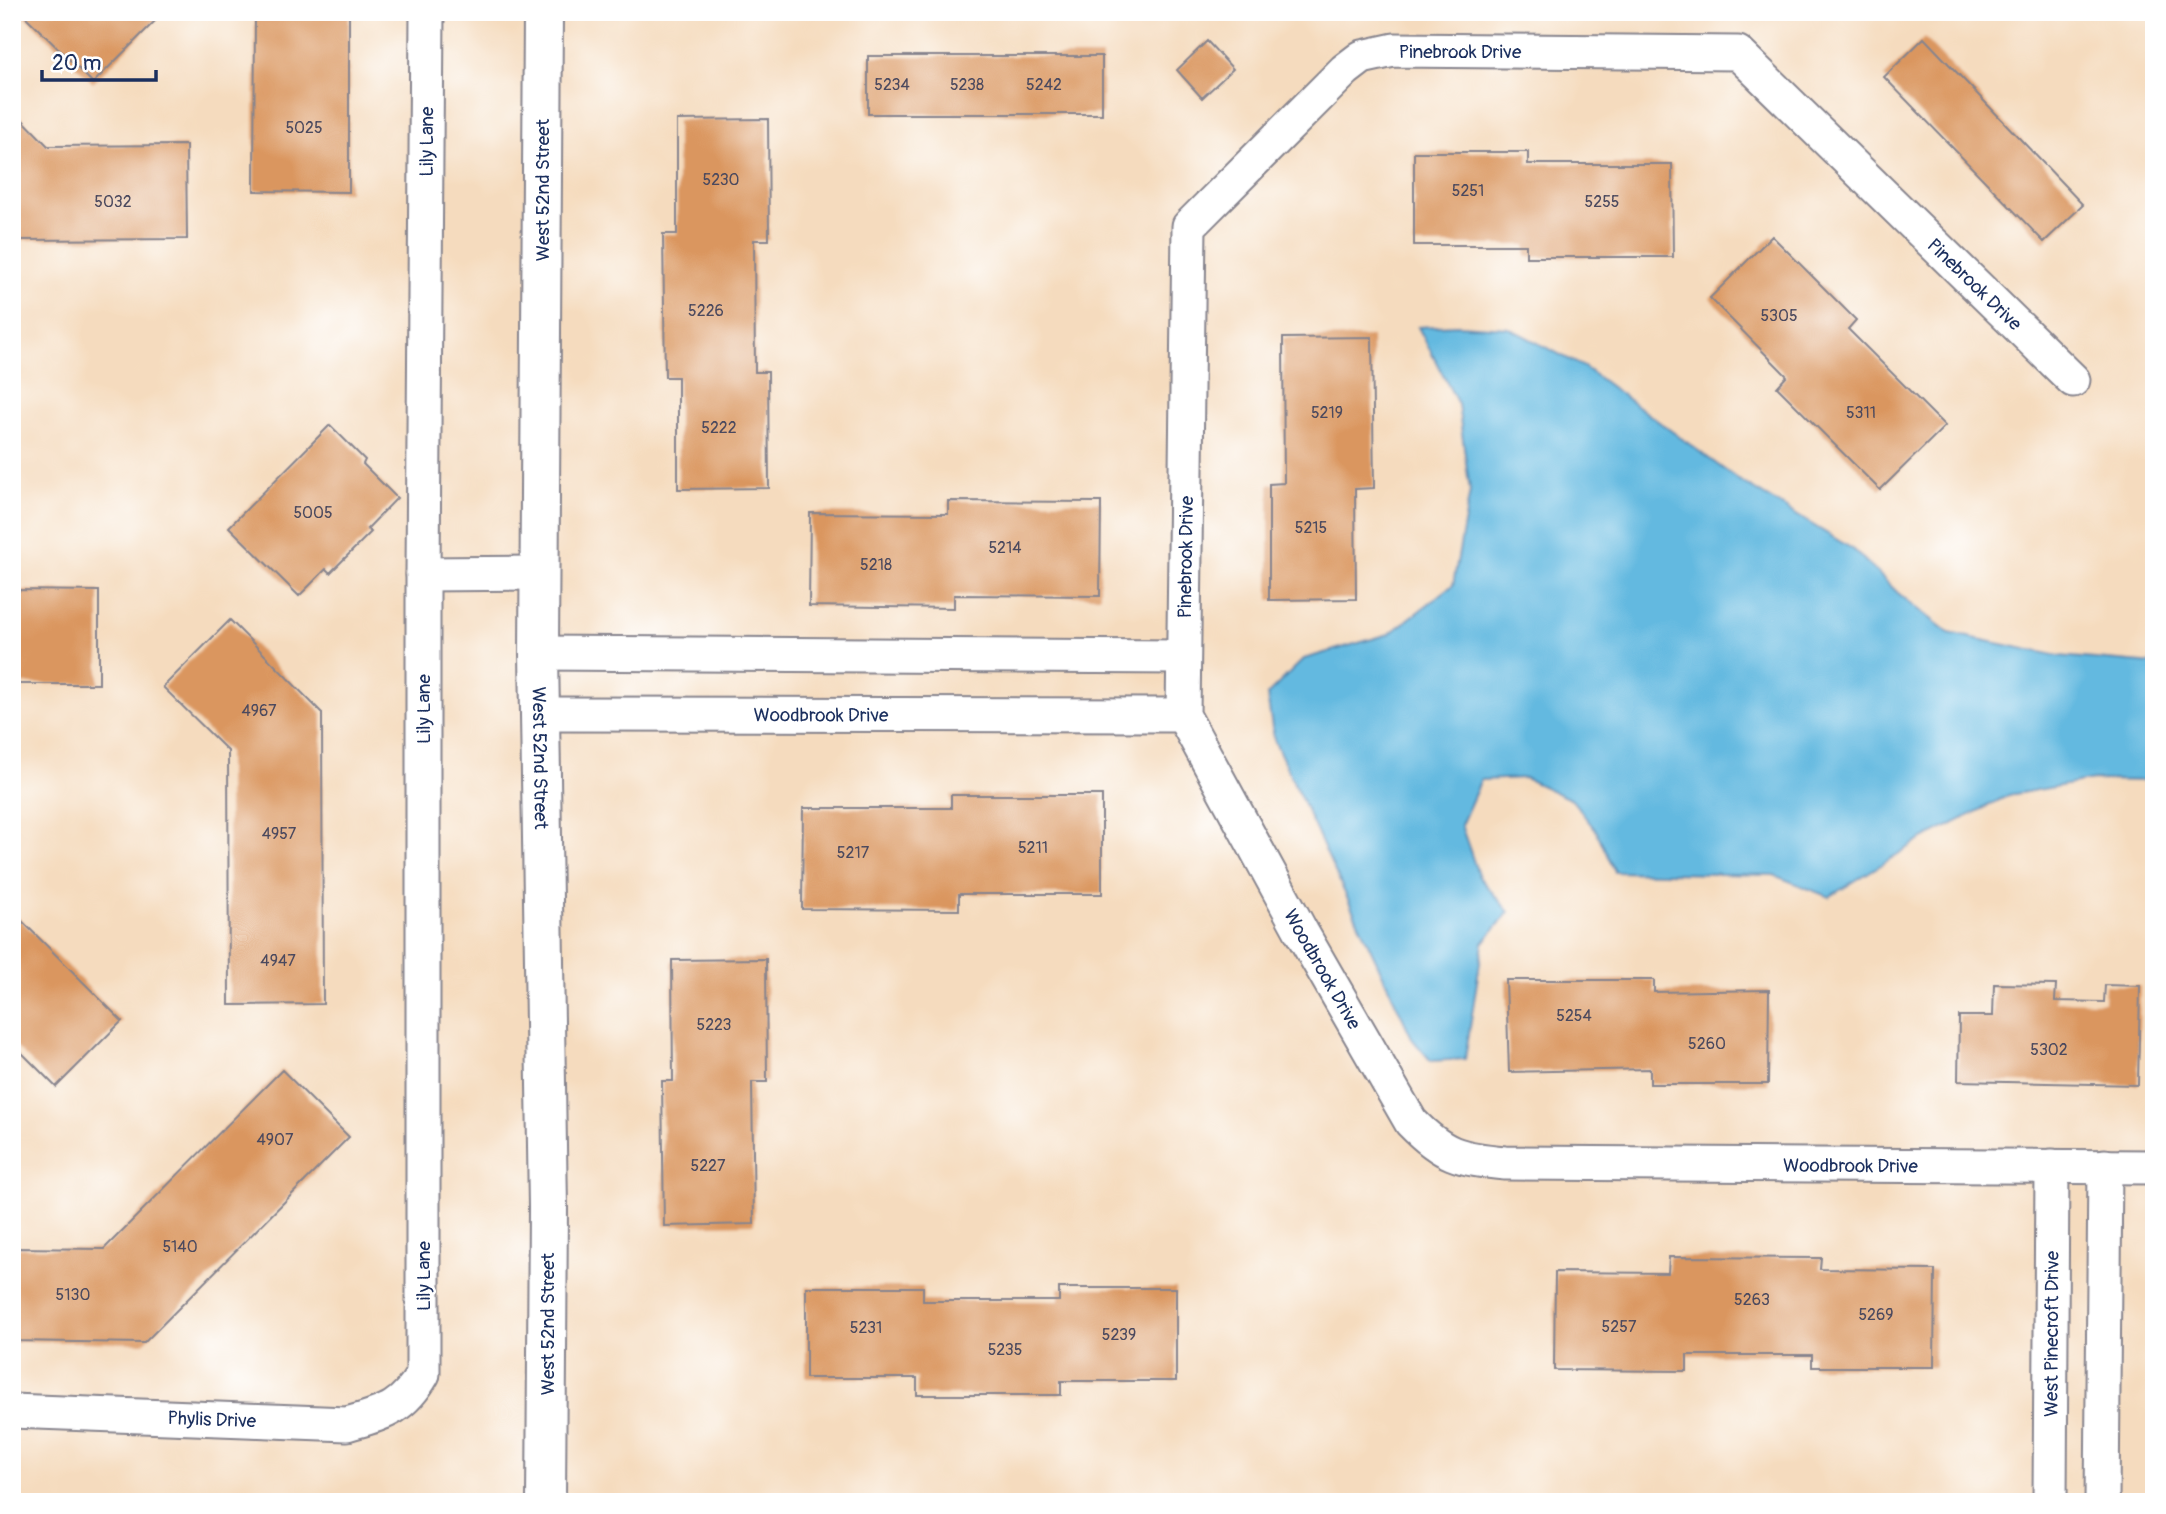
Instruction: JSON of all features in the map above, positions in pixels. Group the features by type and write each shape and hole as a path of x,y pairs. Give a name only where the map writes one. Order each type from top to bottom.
{"street":[{"name":"Lily Lane","path":"405,1399 423,1374 423,574 427,12"},
{"name":"West 52nd Street","path":"543,12 539,713 548,1207 546,1502"},
{"name":"Pinebrook Drive","path":"1183,715 1189,226 1345,70 1362,57 1394,50 1738,53 2073,380"},
{"path":"423,574 540,573"},
{"path":"539,653 1183,657"},
{"name":"Woodbrook Drive","path":"539,713 1183,715 1302,933 1411,1122 1430,1142 1454,1156 1505,1163 2154,1167"},
{"name":"West Pinecroft Drive","path":"2050,1502 2052,1166"},
{"path":"2102,1502 2105,1166"},
{"name":"Phylis Drive","path":"12,1411 347,1424 387,1412 405,1399"}],"water":[{"path":"1457,325 1509,328 1584,367 1737,479 1854,550 1898,593 1949,633 2059,656 2154,664 2154,781 2094,780 2009,795 1919,841 1829,897 1774,875 1615,872 1597,832 1572,800 1525,778 1481,780 1461,825 1479,877 1509,912 1483,943 1465,1059 1431,1061 1413,1040 1274,740 1267,695 1304,659 1389,634 1453,585 1470,491 1458,404 1418,327"}],"building":[{"path":"21,12 154,12 159,17 93,83"},
{"path":"255,12 349,12 349,192 254,191"},
{"path":"1924,38 2083,205 2044,242 1884,77"},
{"path":"1207,41 1233,69 1202,98 1177,70"},
{"path":"868,56 1102,56 1102,114 868,114"},
{"path":"12,109 48,146 186,145 187,239 12,240"},
{"path":"768,119 769,240 754,240 755,372 768,372 769,488 678,489 678,377 665,377 663,234 677,234 677,120"},
{"path":"1414,152 1528,152 1528,164 1672,164 1673,257 1526,257 1526,245 1414,245"},
{"path":"1772,236 1856,320 1848,329 1945,426 1880,490 1777,387 1787,376 1710,298"},
{"path":"1372,337 1374,488 1355,489 1356,599 1269,600 1269,484 1284,483 1283,338"},
{"path":"330,425 365,460 363,464 397,498 367,529 371,532 330,573 326,569 299,596 229,527"},
{"path":"948,501 1101,502 1100,596 954,595 954,608 809,606 810,513 948,514"},
{"path":"12,590 99,591 99,684 12,684"},
{"path":"230,620 322,713 323,1004 229,1005 228,751 163,687"},
{"path":"951,795 1102,795 1102,894 959,894 959,910 802,909 803,808 951,808"},
{"path":"12,911 122,1021 56,1087 12,1043"},
{"path":"766,959 767,1082 752,1082 754,1224 664,1226 662,1081 673,1081 672,960"},
{"path":"1506,980 1654,980 1654,992 1769,990 1768,1084 1650,1084 1650,1069 1509,1072"},
{"path":"1994,984 2056,985 2055,1001 2104,1002 2105,985 2140,986 2138,1085 1958,1081 1959,1016 1993,1016"},
{"path":"282,1070 349,1137 144,1343 12,1341 13,1248 104,1249"},
{"path":"1669,1257 1821,1258 1820,1269 1935,1270 1934,1367 1812,1367 1812,1355 1687,1355 1687,1371 1554,1370 1555,1272 1668,1273"},
{"path":"806,1287 923,1287 923,1301 1059,1301 1059,1288 1176,1288 1176,1381 1061,1381 1061,1395 917,1395 917,1378 806,1378"}]}
